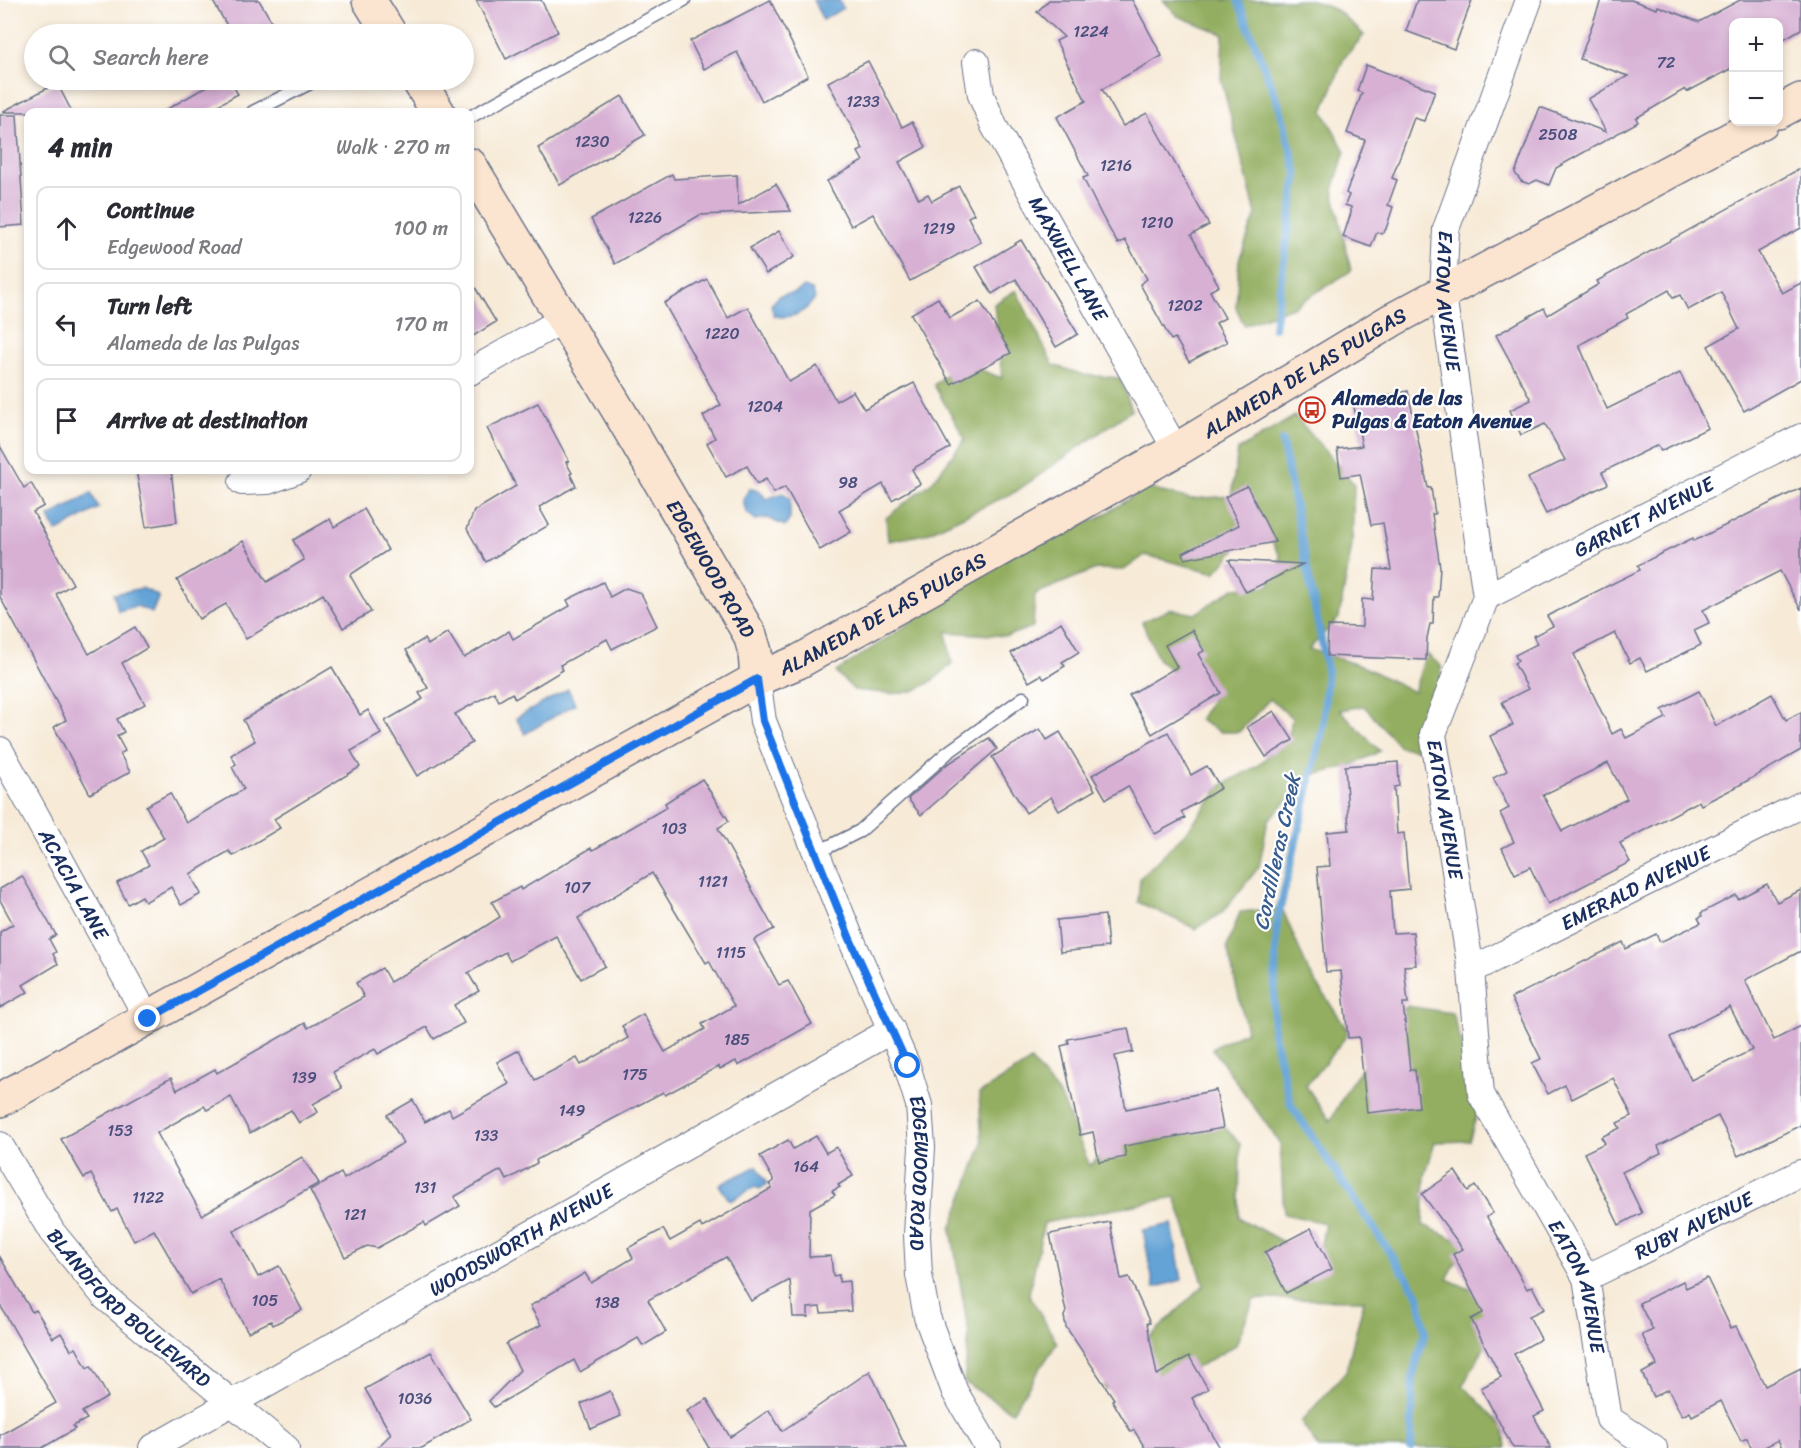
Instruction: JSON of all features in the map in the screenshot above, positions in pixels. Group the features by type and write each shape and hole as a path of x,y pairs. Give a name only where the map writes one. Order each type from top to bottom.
{"main road":[{"path":"369,0 384,24"},
{"path":"424,90 436,108"},
{"path":"1783,110 1801,100"},
{"name":"ALAMEDA DE LAS PULGAS","path":"0,1100 757,679 808,656 1176,450 1392,320 1755,126"},
{"name":"EDGEWOOD ROAD","path":"474,172 564,319 750,635 755,652 757,679"}],"street":[{"name":"EATON AVENUE","path":"1529,0 1446,229 1443,294 1486,597 1433,734 1471,970 1481,1094 1586,1278 1609,1419 1654,1448"},
{"name":"MAXWELL LANE","path":"976,62 981,95 994,126 1176,450"},
{"path":"474,370 564,319"},
{"name":"GARNET AVENUE","path":"1486,597 1801,437"},
{"path":"242,482 268,482 288,474"},
{"name":"EDGEWOOD ROAD","path":"757,679 763,721 850,939 908,1066 919,1105 922,1147 917,1234 919,1275 927,1317 955,1392 988,1448"},
{"name":"ACACIA LANE","path":"0,750 148,1019"},
{"name":"EMERALD AVENUE","path":"1471,970 1801,805"},
{"name":"WOODSWORTH AVENUE","path":"152,1448 892,1030"},
{"name":"BLANDFORD BOULEVARD","path":"0,1145 52,1232 105,1297 234,1402 286,1448"},
{"name":"RUBY AVENUE","path":"1586,1278 1801,1173"}],"lane":[{"path":"474,115 684,0"},
{"path":"261,108 296,90"},
{"path":"816,853 860,831 947,753 1023,698"}],"green space":[{"path":"1163,0 1312,0 1338,11 1364,35 1344,58 1323,111 1345,151 1333,190 1351,271 1293,307 1244,325 1236,307 1239,260 1256,214 1221,79 1223,34 1178,16"},
{"path":"1016,290 1053,365 1084,375 1120,378 1132,410 1015,492 925,534 888,541 886,518 933,481 965,439 934,385 959,362 1002,378 994,304"},
{"path":"1295,416 1354,484 1352,545 1339,618 1309,649 1364,667 1414,692 1426,653 1441,666 1442,692 1424,750 1400,747 1364,706 1340,710 1380,751 1350,766 1313,775 1268,820 1259,867 1223,912 1196,929 1138,902 1140,878 1186,832 1222,785 1257,766 1289,737 1292,718 1270,699 1239,732 1220,732 1199,720 1218,689 1190,685 1159,660 1142,622 1170,609 1195,614 1234,588 1269,586 1281,557 1260,521 1215,573 1145,555 1124,570 1096,569 1035,594 1033,627 1007,636 946,632 952,663 929,684 918,689 896,693 854,690 836,672 1027,545 1099,518 1146,488 1191,499 1231,496 1238,450"},
{"path":"1282,908 1308,970 1349,1033 1306,1086 1330,1121 1351,1083 1407,1006 1452,1013 1481,1101 1469,1141 1435,1142 1425,1176 1423,1225 1466,1244 1447,1279 1483,1295 1490,1337 1463,1385 1504,1428 1506,1448 1318,1448 1301,1422 1346,1371 1364,1300 1254,1299 1236,1345 1170,1383 1105,1389 1104,1354 1152,1335 1204,1285 1175,1197 1044,1223 1029,1294 1057,1343 1012,1412 964,1382 969,1335 951,1229 982,1145 979,1094 1031,1061 1061,1097 1090,1166 1140,1110 1199,1101 1240,1143 1239,1218 1318,1261 1325,1223 1284,1214 1280,1143 1212,1048 1247,1031 1227,947 1240,912"}],"water":[{"path":"813,0 839,0 843,8 823,20"},
{"path":"804,287 812,290 815,298 807,308 792,316 774,316 771,305 780,295 795,293"},
{"path":"749,489 759,490 766,499 783,493 790,499 790,519 785,526 767,518 756,520 746,512 743,500"},
{"path":"91,493 99,508 56,532 49,517"},
{"path":"142,588 159,596 152,613 137,606 118,611 114,594"},
{"path":"568,689 575,704 525,734 516,718"},
{"path":"757,1166 767,1184 760,1189 755,1187 730,1201 719,1185"},
{"path":"1172,1224 1182,1280 1154,1288 1143,1230"}],"building":[{"path":"212,0 259,0 273,24 226,24"},
{"path":"476,0 541,0 558,32 506,59"},
{"path":"770,0 808,76 762,101 737,52 704,69 690,41"},
{"path":"1049,0 1132,0 1162,56 1102,89 1123,126 1147,113 1209,225 1191,235 1219,286 1210,291 1225,318 1216,323 1227,342 1189,362 1175,338 1171,340 1140,284 1147,279 1125,240 1118,244 1102,216 1083,178 1088,176 1057,117 1086,101 1056,41 1064,37 1037,12"},
{"path":"1417,0 1472,0 1454,49 1406,31"},
{"path":"1601,0 1631,0 1657,9 1658,6 1699,22 1740,0 1801,0 1801,29 1783,40 1783,18 1729,18 1729,70 1687,92 1685,89 1636,118 1638,122 1556,168 1549,185 1537,180 1529,184 1521,181 1515,173 1540,107 1606,132 1588,99 1628,76 1580,59"},
{"path":"868,61 902,127 912,122 926,147 899,162 919,199 928,194 932,201 959,186 974,214 968,217 981,242 910,281 873,214 851,226 827,181 863,161 858,152 863,149 828,82"},
{"path":"1366,65 1435,91 1424,121 1414,118 1392,178 1397,180 1388,205 1393,207 1386,229 1382,234 1377,232 1371,247 1343,237 1351,213 1351,207 1345,205 1349,195 1346,193 1365,140 1347,133 1362,93 1357,91"},
{"path":"44,90 61,90 70,108 24,108 24,112 2,112"},
{"path":"200,90 235,90 238,94 213,108 169,108"},
{"path":"622,96 645,135 560,185 538,148"},
{"path":"0,115 17,115 24,225 0,227"},
{"path":"1801,168 1801,228 1758,252 1782,293 1801,283 1801,379 1744,411 1708,346 1739,329 1721,292 1688,310 1680,295 1673,298 1669,290 1626,314 1628,318 1579,345 1607,409 1680,373 1708,428 1661,451 1658,445 1602,472 1608,484 1546,514 1528,478 1565,460 1545,424 1521,435 1510,410 1531,400 1496,335 1544,308 1548,315 1599,284 1597,281"},
{"path":"672,174 674,179 737,175 738,205 776,184 791,211 700,215 615,264 591,219"},
{"path":"779,231 794,257 766,274 750,248"},
{"path":"1021,240 1078,334 1056,347 1016,279 992,294 976,267"},
{"path":"707,279 728,318 748,307 789,382 817,366 836,401 853,391 864,409 914,383 950,448 912,469 920,484 892,500 883,484 839,510 851,532 820,550 785,487 774,493 766,479 757,484 747,466 726,477 707,443 715,438 703,416 721,405 664,303"},
{"path":"474,286 496,322 474,336"},
{"path":"938,298 950,318 980,301 1011,353 951,384 911,314"},
{"path":"1408,391 1428,488 1431,488 1435,514 1432,514 1440,567 1438,597 1434,597 1433,624 1430,624 1427,638 1426,660 1327,656 1328,626 1362,627 1362,599 1373,600 1375,569 1391,570 1383,523 1371,525 1360,474 1341,477 1337,449 1362,446 1353,402"},
{"path":"538,403 569,461 566,462 576,486 539,507 549,525 486,562 467,529 474,511 516,486 487,428"},
{"path":"0,446 24,488 31,483 44,506 33,512 73,584 56,594 89,654 135,627 147,648 122,663 145,704 117,719 124,732 117,736 125,751 120,754 130,772 90,794 54,727 66,720 0,597"},
{"path":"137,474 171,474 177,522 146,527"},
{"path":"1247,486 1275,542 1185,559 1183,553 1239,525 1225,497"},
{"path":"1801,488 1801,610 1780,571 1703,610 1709,623 1694,630 1701,645 1647,671 1640,658 1630,663 1615,633 1574,654 1612,734 1621,729 1626,738 1666,718 1662,710 1699,691 1716,726 1772,694 1786,720 1801,712 1801,750 1738,786 1701,805 1699,801 1620,843 1630,862 1548,904 1530,867 1515,874 1502,848 1514,842 1500,813 1509,808 1493,778 1507,771 1490,736 1513,725 1502,702 1528,689 1514,663 1518,661 1515,655 1537,644 1533,636 1553,626 1547,616 1640,570 1638,565 1693,538 1694,541","holes":["1608,763 1627,799 1562,831 1543,795"]},
{"path":"364,509 388,550 350,575 371,612 343,628 323,594 246,639 226,604 199,619 177,580 243,541 267,582 304,560 293,540 330,519 334,527"},
{"path":"1229,560 1303,564 1246,592"},
{"path":"603,582 610,597 626,588 641,593 657,626 612,649 607,639 560,665 563,670 515,699 512,693 499,701 494,692 455,714 472,743 417,776 385,721 423,699 419,693 428,688 406,650 424,639 428,645 448,632 464,658 509,631 513,639 570,606 567,600"},
{"path":"1061,622 1079,652 1062,662 1065,666 1044,679 1041,675 1029,682 1011,653"},
{"path":"1192,630 1204,651 1198,654 1221,693 1152,734 1129,695 1177,667 1165,645"},
{"path":"332,667 360,715 368,710 381,734 351,751 360,767 274,819 280,828 233,856 229,851 190,874 201,894 181,905 171,887 145,902 142,896 128,904 117,883 149,865 141,851 164,838 146,806 170,793 186,823 244,789 232,767 236,764 231,755 255,741 243,720"},
{"path":"1274,711 1293,740 1266,757 1247,727"},
{"path":"1040,729 1047,740 1060,732 1095,790 1059,811 1051,797 1026,813 992,757"},
{"path":"1168,732 1191,775 1207,766 1221,788 1181,812 1185,818 1155,834 1128,786 1106,799 1092,775"},
{"path":"989,738 997,749 921,815 908,799 946,765"},
{"path":"1398,762 1399,786 1394,787 1397,834 1404,833 1409,889 1390,891 1393,933 1413,932 1416,965 1404,966 1408,1003 1403,1003 1410,1070 1415,1070 1419,1107 1367,1113 1359,1037 1348,1038 1341,971 1326,972 1317,867 1330,866 1327,832 1349,830 1345,766"},
{"path":"702,779 729,821 718,828 774,929 754,940 779,985 788,981 812,1024 738,1066 736,1061 720,1069 719,1066 665,1095 663,1092 536,1160 537,1163 507,1180 501,1170 454,1197 460,1206 426,1226 424,1222 377,1248 367,1246 345,1257 310,1190 341,1173 344,1179 403,1143 387,1115 413,1100 425,1122 449,1109 452,1116 509,1084 497,1062 519,1050 535,1080 577,1058 581,1065 628,1038 622,1026 643,1014 665,1052 705,1029 702,1024 734,1006 709,961 706,963 652,873 578,918 605,966 581,979 556,936 510,961 505,952 468,973 479,991 454,1005 464,1023 434,1039 427,1027 378,1054 375,1049 333,1072 342,1088 313,1104 318,1112 299,1123 291,1110 250,1133 231,1097 207,1110 204,1106 157,1133 202,1215 302,1157 319,1183 234,1231 258,1277 279,1266 302,1310 273,1325 271,1321 248,1332 219,1279 191,1294 154,1230 134,1241 117,1209 112,1212 91,1174 84,1178 61,1139 171,1078 177,1090 215,1069 217,1073 305,1023 308,1028 364,997 356,983 382,968 390,982 467,938 500,917 492,902 520,887 521,890 591,848 593,850 667,807 665,803"},
{"path":"22,876 56,935 49,939 56,952 53,954 58,964 23,985 28,992 0,1008 0,932 13,924 0,900 0,889"},
{"path":"1767,884 1777,902 1801,890 1801,951 1745,980 1774,1040 1801,1026 1801,1125 1738,1156 1718,1116 1658,1146 1661,1153 1622,1172 1642,1213 1619,1225 1584,1153 1605,1143 1601,1137 1620,1128 1617,1123 1632,1116 1613,1078 1572,1099 1565,1085 1548,1094 1532,1063 1541,1059 1511,998 1623,942 1626,949 1656,934 1660,942 1701,923 1698,918 1702,916 1701,913 1736,895 1738,899","holes":["1730,1007 1752,1050 1691,1080 1670,1037"]},
{"path":"1105,915 1108,947 1060,952 1057,920"},
{"path":"1128,1028 1133,1052 1115,1056 1126,1109 1216,1090 1223,1128 1124,1146 1126,1157 1099,1162 1093,1132 1080,1135 1061,1046 1069,1044 1068,1039"},
{"path":"816,1136 826,1153 836,1147 853,1176 832,1191 835,1195 810,1209 809,1257 831,1256 833,1276 839,1275 839,1282 849,1281 851,1311 821,1313 820,1307 808,1308 808,1317 793,1317 790,1280 751,1301 726,1257 648,1300 666,1332 643,1346 638,1338 580,1372 574,1360 494,1407 489,1401 520,1370 506,1344 541,1325 530,1306 585,1273 591,1283 633,1258 628,1248 663,1229 670,1241 700,1224 702,1228 772,1188 769,1184 774,1181 760,1156 788,1140 793,1149"},
{"path":"1455,1171 1468,1191 1475,1186 1493,1213 1487,1217 1527,1289 1532,1286 1544,1309 1529,1316 1541,1339 1514,1354 1544,1411 1534,1416 1551,1448 1513,1448 1481,1388 1501,1377 1471,1319 1483,1313 1453,1254 1463,1249 1422,1194"},
{"path":"1110,1222 1121,1279 1129,1277 1150,1323 1147,1323 1157,1375 1189,1356 1208,1389 1192,1398 1220,1448 1145,1448 1134,1430 1131,1432 1112,1400 1114,1399 1066,1327 1064,1316 1066,1312 1050,1234"},
{"path":"1311,1228 1332,1269 1286,1293 1265,1252"},
{"path":"0,1257 32,1312 36,1310 53,1338 61,1333 71,1350 76,1348 87,1368 91,1366 108,1397 82,1412 87,1419 73,1426 75,1429 42,1448 0,1448 0,1435 56,1403 0,1305"},
{"path":"1707,1278 1731,1328 1736,1326 1765,1386 1801,1368 1801,1448 1782,1448 1778,1440 1763,1448 1751,1448 1747,1438 1741,1441 1721,1401 1692,1416 1690,1412 1682,1416 1668,1389 1653,1397 1642,1373 1657,1365 1642,1335 1653,1330 1639,1303 1683,1281 1686,1288"},
{"path":"431,1352 471,1419 422,1448 377,1448 391,1434 365,1389"},
{"path":"870,1371 906,1448 709,1448 687,1411 707,1399 730,1437 769,1410 782,1431"},
{"path":"610,1391 621,1416 591,1429 581,1404"}],"waterway":[{"name":"Cordilleras Creek","path":"1238,0 1280,108 1297,174 1274,328"},
{"name":"Cordilleras Creek","path":"1282,441 1327,669 1323,727 1277,921 1273,1033 1291,1105 1419,1296 1425,1332 1413,1375 1411,1448"}],"place":[{"name":"Alameda de las Pulgas & Eaton Avenue","path":"1312,410"}],"route":[{"path":"148,1019 757,679 763,721 850,939 908,1066"}]}
